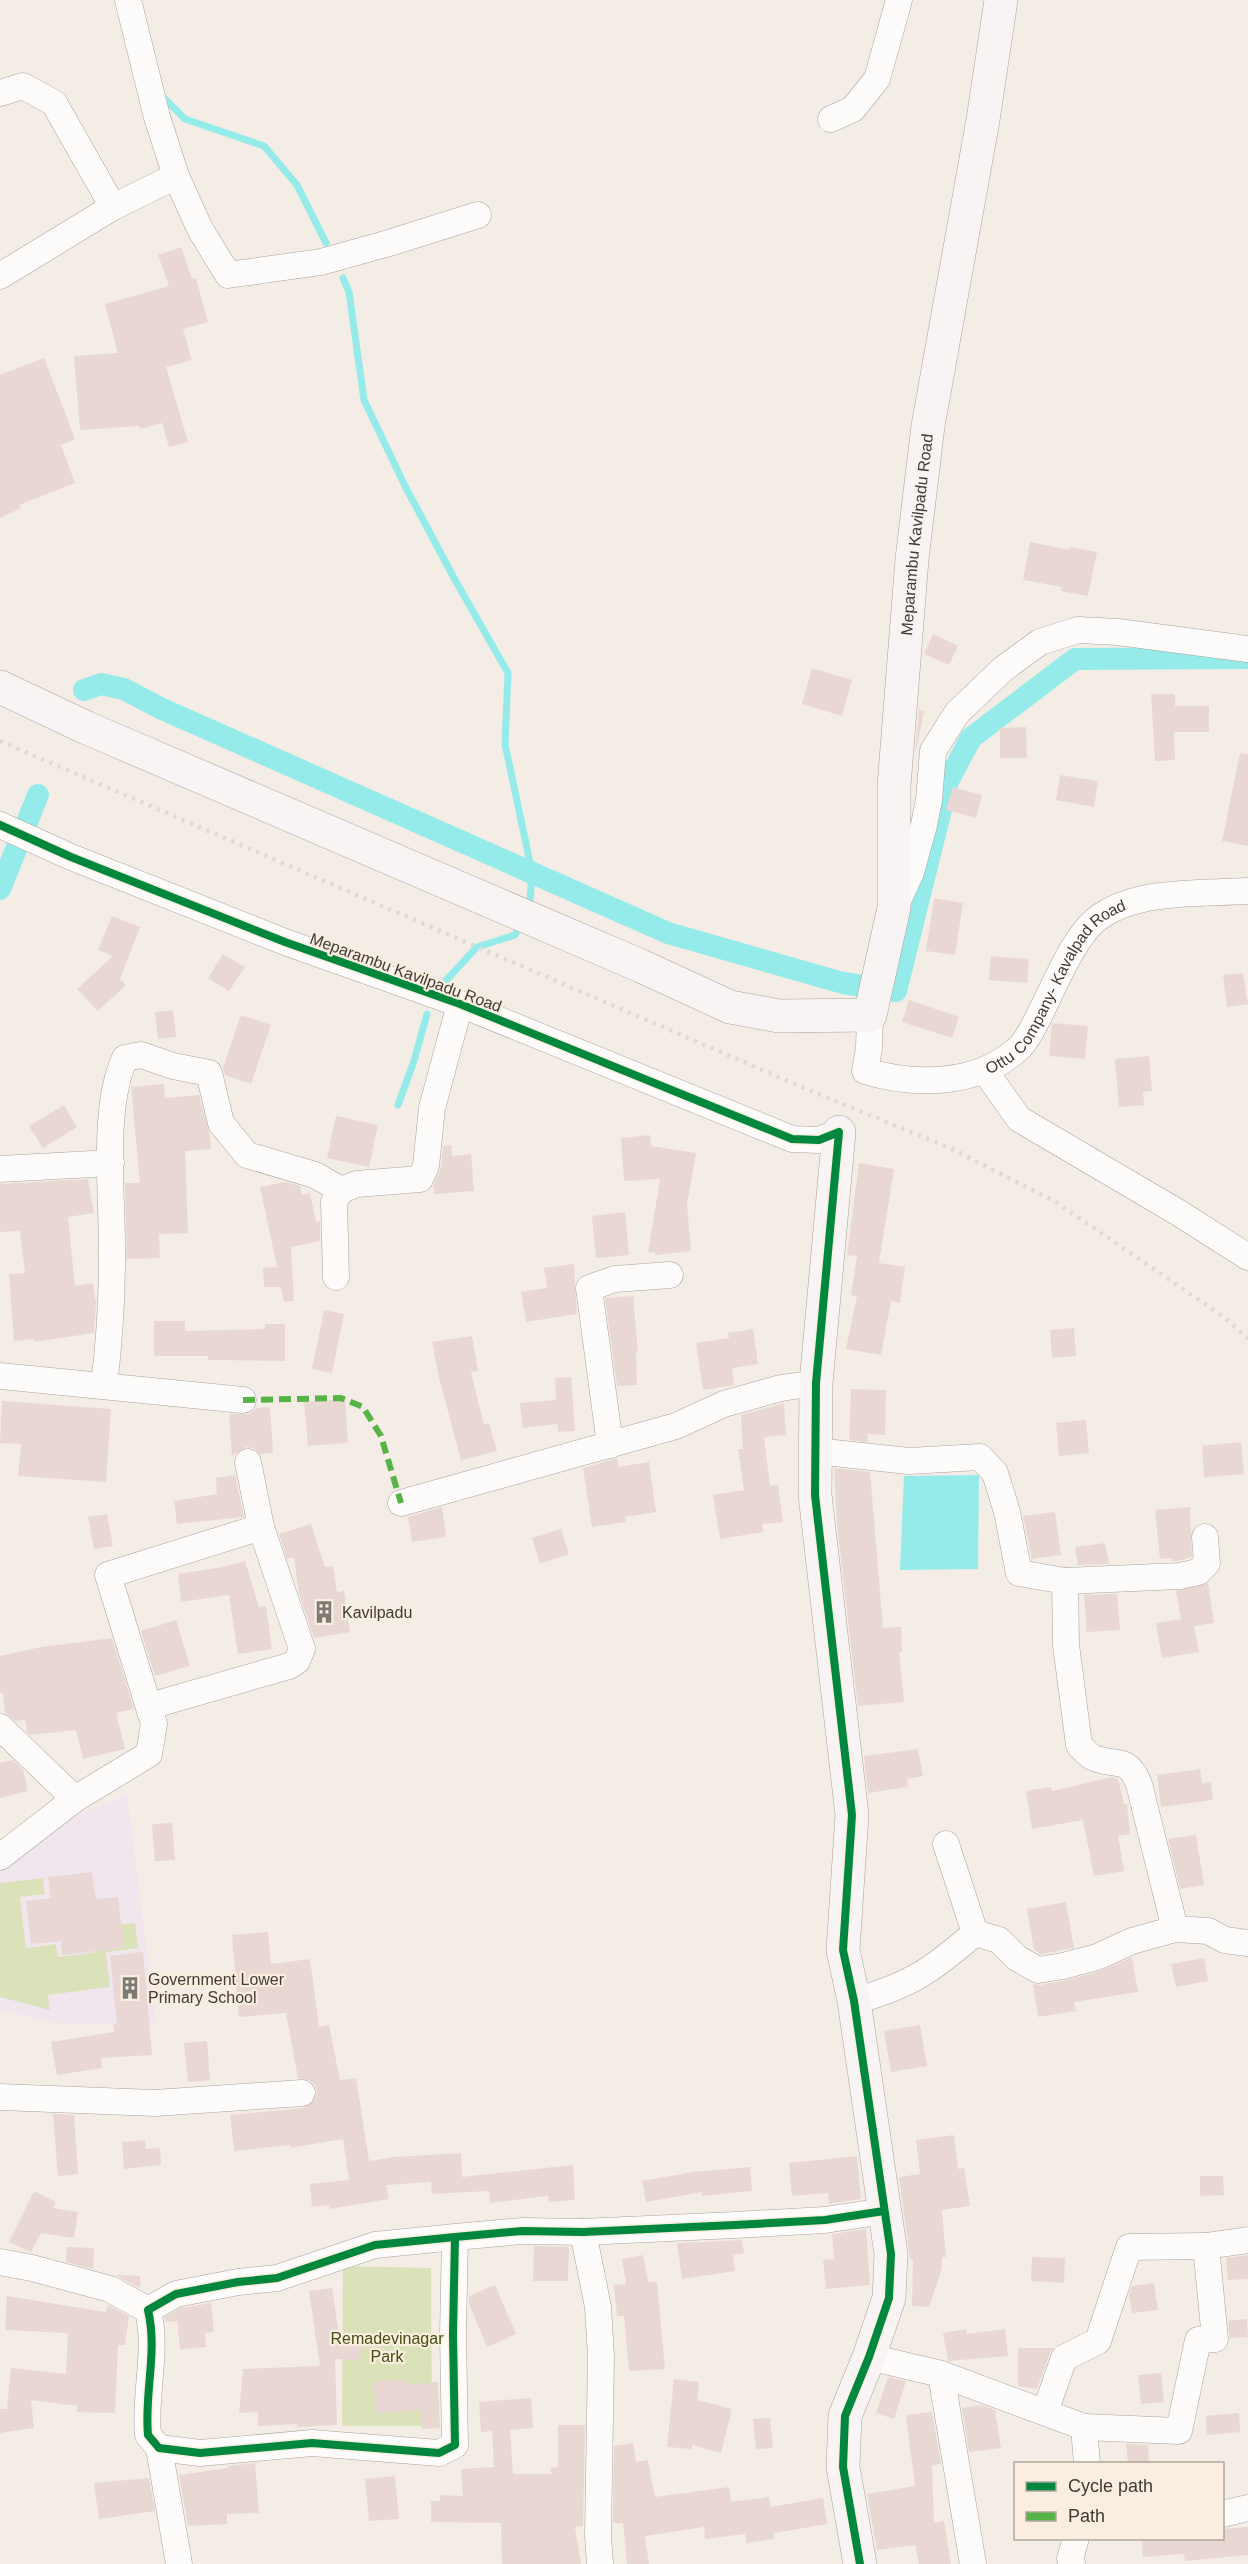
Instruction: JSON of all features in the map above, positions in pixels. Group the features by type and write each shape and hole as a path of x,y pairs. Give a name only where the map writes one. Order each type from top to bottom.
{"main road":[{"name":"Meparambu Kavilpadu Road","path":"870,1015 894,908 894,786 912,559 925,448 1001,0"},
{"path":"0,687 87,728 641,966 730,1007 779,1016 870,1015"},
{"path":"839,1132 816,1383 814,1495 852,1815 843,1950 854,2001 891,2254 889,2298 869,2357 845,2416 843,2467 860,2564"}],"street":[{"path":"128,0 157,117 176,176 200,229 228,276 321,262 478,215"},
{"path":"831,119 853,109 877,79 899,0"},
{"path":"0,93 24,86 54,103 113,207"},
{"path":"0,276 113,207 176,176"},
{"path":"894,908 911,872 924,825 929,800 933,751 957,713 1003,669 1030,649 1040,642 1078,630 1118,632 1248,649"},
{"name":"Meparambu Kavilpadu Road","path":"2,830 285,942 460,1004 792,1139 819,1140 839,1132"},
{"name":"Ottu Company- Kavalpad Road","path":"865,1071 893,1079 962,1077 985,1071 1021,1046 1070,953 1100,916 1130,903 1161,897 1248,891"},
{"path":"336,1277 334,1202 340,1190 357,1184 420,1179 426,1166 432,1108 460,1004"},
{"name":"Meparambu Kavilpadu Road","path":"865,1071 869,1048 870,1015"},
{"path":"104,1386 110,1337 111,1163 117,1075 125,1058 141,1055 173,1066 209,1072 221,1124 247,1155 315,1175 340,1190"},
{"path":"985,1071 1019,1119 1179,1213 1248,1257"},
{"path":"0,1168 111,1163"},
{"path":"610,1444 589,1288 615,1280 670,1275"},
{"path":"0,1376 243,1400"},
{"path":"401,1503 676,1426 724,1404 781,1388 816,1383"},
{"path":"815,1451 909,1461 980,1457 995,1473 1007,1512 1019,1573 1065,1581 1180,1576 1198,1572 1207,1563 1205,1537"},
{"path":"150,1706 289,1666 297,1661 302,1649 261,1527 248,1462"},
{"path":"0,1857 75,1799 149,1754 154,1724 150,1706 108,1575 261,1527"},
{"path":"1065,1581 1066,1645 1079,1745 1094,1758 1119,1763 1133,1770 1139,1784 1175,1929"},
{"path":"0,1727 75,1799"},
{"path":"946,1844 975,1933"},
{"path":"975,1933 999,1940 1017,1958 1038,1970 1097,1958 1132,1941 1175,1929 1208,1931 1225,1940 1248,1943"},
{"path":"854,2001 880,1994 912,1981 940,1963 975,1933"},
{"path":"0,2097 155,2103 302,2093"},
{"path":"148,2310 176,2294 238,2282 277,2278 375,2244 522,2230 583,2232 825,2220 884,2211"},
{"path":"583,2232 598,2307 601,2356 598,2536 600,2564"},
{"path":"159,2448 200,2453 312,2443 439,2453 455,2445 453,2335 455,2237"},
{"path":"1044,2412 1064,2358 1098,2340 1129,2247 1206,2246 1248,2240"},
{"path":"869,2357 942,2374 1084,2427 1179,2431 1198,2340 1215,2339 1206,2246"},
{"path":"0,2262 32,2268 110,2289 148,2310"},
{"path":"148,2310 153,2353 147,2385 148,2435 159,2448 179,2564"},
{"path":"942,2374 973,2564"},
{"path":"1084,2427 1087,2462"},
{"path":"1224,2514 1248,2508"},
{"path":"1072,2564 1076,2540"}],"shaded area":[{"path":"127,1795 156,2026 61,2024 0,2010 0,1860 32,1833"}],"green space":[{"path":"43,1878 45,1894 20,1897 26,1948 56,1944 58,1957 97,1952 94,1928 135,1923 138,1948 106,1952 110,1987 48,1995 50,2010 0,1997 0,1883"},
{"name":"Remadevinagar Park","path":"343,2266 431,2268 432,2426 342,2426"}],"water":[{"path":"979,1475 978,1569 900,1570 904,1476"}],"building":[{"path":"181,247 192,279 196,278 208,322 183,329 192,360 166,367 188,442 169,447 162,423 140,429 139,426 80,430 74,356 118,353 105,304 169,286 158,255"},
{"path":"44,358 75,439 61,445 75,483 19,505 21,508 0,518 0,375"},
{"path":"1030,542 1069,550 1069,547 1097,552 1088,596 1061,591 1062,587 1023,580"},
{"path":"933,634 958,646 949,665 924,654"},
{"path":"812,668 852,680 842,716 802,704"},
{"path":"1151,694 1175,694 1175,706 1209,706 1209,732 1174,732 1175,760 1155,761"},
{"path":"919,710 924,711 915,755"},
{"path":"1026,727 1027,758 1000,758 1000,728"},
{"path":"1240,753 1248,754 1248,846 1222,841"},
{"path":"1060,775 1098,781 1094,807 1056,800"},
{"path":"953,787 982,795 976,818 946,810"},
{"path":"934,898 963,903 955,955 926,951"},
{"path":"112,916 140,927 120,979 126,985 98,1011 77,989 113,956 98,950"},
{"path":"223,954 245,967 229,991 208,978"},
{"path":"991,956 1029,959 1027,983 989,980"},
{"path":"1243,973 1248,1004 1227,1007 1223,975"},
{"path":"909,1000 959,1017 952,1038 902,1022"},
{"path":"173,1010 176,1037 158,1039 155,1012"},
{"path":"241,1015 271,1025 251,1084 225,1075 223,1068"},
{"path":"1052,1023 1088,1026 1085,1059 1049,1056"},
{"path":"1149,1056 1152,1091 1143,1092 1144,1105 1119,1107 1115,1059"},
{"path":"164,1084 165,1098 199,1095 209,1131 211,1149 185,1151 188,1233 159,1234 160,1258 127,1259 125,1183 140,1183 131,1087"},
{"path":"64,1105 77,1127 43,1148 29,1126"},
{"path":"336,1116 378,1125 369,1167 327,1158"},
{"path":"650,1135 651,1146 696,1153 687,1205 691,1251 656,1255 655,1252 648,1253 660,1179 624,1181 621,1138"},
{"path":"451,1145 452,1156 471,1154 474,1191 434,1194 433,1186 441,1168 443,1146"},
{"path":"859,1163 894,1169 879,1263 905,1267 900,1303 891,1301 881,1355 846,1349 857,1296 851,1295 857,1256 847,1255"},
{"path":"88,1179 94,1213 68,1217 75,1286 93,1283 96,1304 94,1333 34,1342 34,1339 14,1341 9,1274 25,1273 20,1231 0,1232 0,1184"},
{"path":"285,1182 300,1186 302,1195 310,1193 316,1222 320,1221 320,1241 291,1247 294,1301 284,1302 281,1287 264,1287 263,1268 277,1267 260,1187"},
{"path":"625,1212 629,1255 596,1258 592,1216"},
{"path":"574,1264 577,1314 526,1322 521,1292 547,1288 544,1268"},
{"path":"633,1296 638,1352 636,1352 637,1385 617,1386 605,1298"},
{"path":"324,1310 344,1314 332,1373 312,1369"},
{"path":"154,1321 185,1321 185,1331 265,1329 265,1324 285,1324 285,1361 208,1360 208,1356 154,1356"},
{"path":"1074,1328 1076,1356 1052,1358 1050,1330"},
{"path":"753,1329 758,1364 732,1368 734,1385 703,1390 696,1343 729,1338 728,1333"},
{"path":"472,1336 478,1371 471,1372 484,1425 489,1423 497,1451 461,1460 432,1342"},
{"path":"571,1377 575,1431 558,1432 558,1424 523,1428 520,1403 556,1400 555,1378"},
{"path":"851,1389 886,1390 885,1435 867,1434 868,1442 849,1440"},
{"path":"345,1399 348,1443 308,1446 304,1402"},
{"path":"2,1401 111,1409 106,1482 18,1476 21,1444 0,1443"},
{"path":"784,1403 786,1435 764,1437 770,1486 778,1485 783,1522 762,1524 763,1532 720,1539 713,1495 744,1490 738,1449 743,1449 741,1415"},
{"path":"270,1407 273,1453 260,1454 253,1448 246,1447 232,1456 229,1414 249,1414 256,1408"},
{"path":"1086,1420 1089,1453 1059,1456 1056,1423"},
{"path":"1241,1442 1244,1474 1204,1477 1202,1446"},
{"path":"617,1458 618,1467 649,1462 656,1512 625,1517 626,1522 592,1527 583,1468"},
{"path":"834,1468 870,1472 883,1628 901,1627 902,1652 899,1652 904,1702 858,1706 837,1524"},
{"path":"235,1475 244,1517 177,1524 174,1501 217,1494 216,1478"},
{"path":"442,1507 446,1537 412,1542 408,1517"},
{"path":"1190,1507 1192,1557 1178,1561 1172,1561 1172,1558 1160,1559 1155,1510"},
{"path":"1055,1512 1061,1555 1032,1559 1023,1516"},
{"path":"107,1514 113,1546 94,1549 88,1517"},
{"name":"Kavilpadu","path":"311,1524 325,1567 333,1566 337,1592 344,1591 350,1632 314,1638 299,1594 294,1557 287,1559 279,1534"},
{"path":"561,1529 569,1554 540,1564 532,1538"},
{"path":"1105,1543 1109,1564 1078,1565 1075,1547"},
{"path":"245,1561 259,1607 266,1606 272,1649 238,1654 229,1595 181,1602 178,1574"},
{"path":"1208,1583 1214,1623 1194,1626 1199,1652 1162,1658 1156,1623 1181,1619 1176,1591"},
{"path":"1117,1594 1120,1630 1087,1632 1084,1595"},
{"path":"176,1620 190,1666 155,1676 141,1631"},
{"path":"112,1638 134,1709 116,1713 125,1749 83,1759 76,1730 30,1735 27,1732 25,1720 15,1721 5,1713 3,1693 0,1693 0,1656 41,1647"},
{"path":"918,1749 923,1776 907,1779 908,1787 868,1793 864,1756"},
{"path":"13,1760 23,1770 28,1791 0,1798 0,1763"},
{"path":"1200,1769 1202,1783 1211,1782 1213,1800 1161,1807 1157,1775"},
{"path":"1112,1777 1118,1779 1124,1804 1127,1804 1130,1834 1118,1836 1124,1871 1094,1876 1083,1820 1032,1829 1026,1791 1051,1787 1052,1791"},
{"path":"172,1823 175,1860 155,1861 152,1824"},
{"path":"1196,1835 1204,1885 1180,1889 1168,1839"},
{"path":"92,1872 96,1899 118,1897 124,1948 62,1955 61,1941 31,1944 26,1901 51,1898 48,1877"},
{"path":"1066,1902 1074,1948 1041,1954 1034,1950 1027,1909"},
{"path":"268,1932 271,1964 310,1959 319,2027 329,2025 340,2080 356,2078 369,2161 461,2153 462,2177 573,2165 575,2200 549,2202 548,2196 490,2203 489,2191 432,2194 431,2182 386,2185 389,2199 329,2209 329,2205 312,2207 310,2184 349,2180 343,2139 290,2148 290,2145 234,2151 230,2115 304,2108 315,2100 317,2093 315,2085 309,2080 298,2078 286,2013 239,2017 232,1935"},
{"path":"143,1952 152,2055 101,2058 102,2068 57,2075 51,2042 114,2032 113,2024 117,2024 110,1956"},
{"path":"1132,1958 1138,1992 1074,2002 1076,2011 1038,2017 1033,1984 1040,1985 1067,1980 1101,1971"},
{"path":"1204,1958 1208,1981 1176,1987 1171,1964"},
{"path":"920,2025 927,2066 891,2072 884,2031"},
{"path":"207,2041 210,2080 188,2082 184,2043"},
{"path":"53,2114 74,2115 78,2174 58,2176"},
{"path":"954,2135 958,2169 964,2168 970,2206 942,2210 946,2257 942,2257 942,2268 929,2307 912,2306 913,2259 910,2259 899,2177 920,2174 916,2140"},
{"path":"145,2140 146,2149 160,2148 161,2165 124,2169 122,2142"},
{"path":"857,2156 861,2199 829,2204 828,2193 792,2196 789,2163"},
{"path":"750,2167 752,2191 702,2196 702,2192 646,2202 642,2181 693,2172"},
{"path":"1200,2176 1223,2176 1224,2195 1200,2196"},
{"path":"34,2191 56,2202 53,2208 78,2212 74,2238 41,2233 31,2252 9,2242"},
{"path":"866,2229 870,2285 826,2289 823,2260 834,2259 832,2234"},
{"path":"742,2240 744,2253 733,2255 735,2271 682,2279 677,2243"},
{"path":"534,2246 569,2247 568,2281 533,2281"},
{"path":"67,2247 94,2248 93,2269 66,2262"},
{"path":"643,2255 648,2282 657,2282 665,2369 629,2371 624,2316 617,2316 614,2285 626,2284 622,2259"},
{"path":"1248,2255 1248,2279 1228,2280 1226,2258"},
{"path":"1032,2257 1065,2258 1064,2283 1031,2281"},
{"path":"117,2276 140,2276 140,2288"},
{"path":"1154,2283 1158,2310 1132,2313 1129,2295 1132,2286"},
{"path":"495,2285 516,2334 487,2347 469,2304 469,2296"},
{"path":"332,2288 339,2335 362,2336 360,2360 335,2359 337,2425 258,2426 258,2412 239,2413 243,2369 320,2366 309,2291"},
{"path":"7,2296 106,2312 108,2305 129,2316 125,2345 118,2345 115,2413 77,2412 78,2406 31,2400 34,2428 0,2433 0,2409 7,2409 11,2368 66,2374 68,2333 5,2330"},
{"path":"211,2303 214,2332 205,2333 206,2347 180,2349 177,2321 166,2322 165,2317 181,2308"},
{"path":"1247,2319 1248,2337 1230,2338 1228,2321"},
{"path":"966,2329 967,2334 1005,2329 1008,2356 948,2361 943,2333"},
{"path":"1018,2348 1054,2348 1037,2389 1018,2386"},
{"path":"1161,2373 1164,2402 1141,2404 1138,2375"},
{"path":"888,2377 906,2381 894,2419 876,2413"},
{"path":"406,2379 407,2385 438,2382 440,2428 422,2429 420,2410 376,2414 373,2382"},
{"path":"674,2379 699,2382 697,2400 732,2409 721,2453 692,2445 692,2449 667,2447"},
{"path":"531,2398 533,2428 510,2430 513,2474 552,2474 550,2468 558,2467 558,2425 585,2425 583,2526 575,2527 581,2564 502,2564 501,2523 431,2522 431,2501 440,2501 440,2495 463,2496 461,2469 494,2467 492,2431 481,2432 479,2402"},
{"path":"982,2405 995,2410 1001,2448 969,2452 962,2408"},
{"path":"932,2412 941,2464 932,2465 934,2523 944,2521 951,2564 919,2564 915,2545 877,2550 867,2494 915,2486 906,2415"},
{"path":"1239,2413 1240,2432 1207,2435 1206,2416"},
{"path":"770,2418 773,2448 756,2449 753,2419"},
{"path":"633,2443 636,2462 648,2460 655,2497 729,2487 731,2502 769,2497 770,2507 823,2498 827,2524 774,2533 774,2539 746,2543 745,2534 705,2539 704,2527 645,2536 649,2564 627,2564 623,2523 613,2523 614,2446"},
{"path":"1126,2444 1148,2445 1149,2462 1128,2462"},
{"path":"255,2463 259,2513 227,2514 227,2524 188,2526 179,2475"},
{"path":"395,2476 399,2519 369,2521 365,2479"},
{"path":"149,2478 155,2511 99,2519 94,2483"},
{"path":"1248,2527 1248,2555 1185,2561 1184,2554 1143,2557 1142,2540 1224,2540 1224,2529"}],"waterway":[{"path":"160,94 185,119 264,146 297,185 326,243"},
{"path":"343,278 349,292 364,400 405,486 508,673 505,744 532,872 530,901 527,908"},
{"path":"84,690 101,684 124,689 160,708 668,933 843,983 896,991 948,781 971,738 1075,659 1248,658"},
{"path":"0,889 38,795"},
{"path":"439,988 477,947 515,935 520,924"},
{"path":"398,1105 414,1061 427,1014"}],"railway":[{"path":"0,741 811,1091 952,1149 1054,1201 1224,1317 1248,1339"}],"marked path":[{"path":"243,1400 341,1398 363,1407 381,1436 401,1503"}],"cycle path":[{"path":"0,825 71,857 285,942 460,1004 792,1139 819,1140 839,1132 816,1383 815,1495 852,1815 843,1950 854,2001 891,2254 889,2298 869,2357 845,2416 843,2467 860,2564"},
{"path":"455,2237 375,2245 277,2278 238,2282 176,2294 148,2310 152,2341 148,2435 159,2448 200,2453 312,2443 439,2453 455,2445 453,2335 455,2237 522,2231 583,2232 825,2220 884,2211"}],"place":[{"name":"Kavilpadu","path":"324,1612"},
{"name":"Government Lower Primary School","path":"130,1988"}]}
